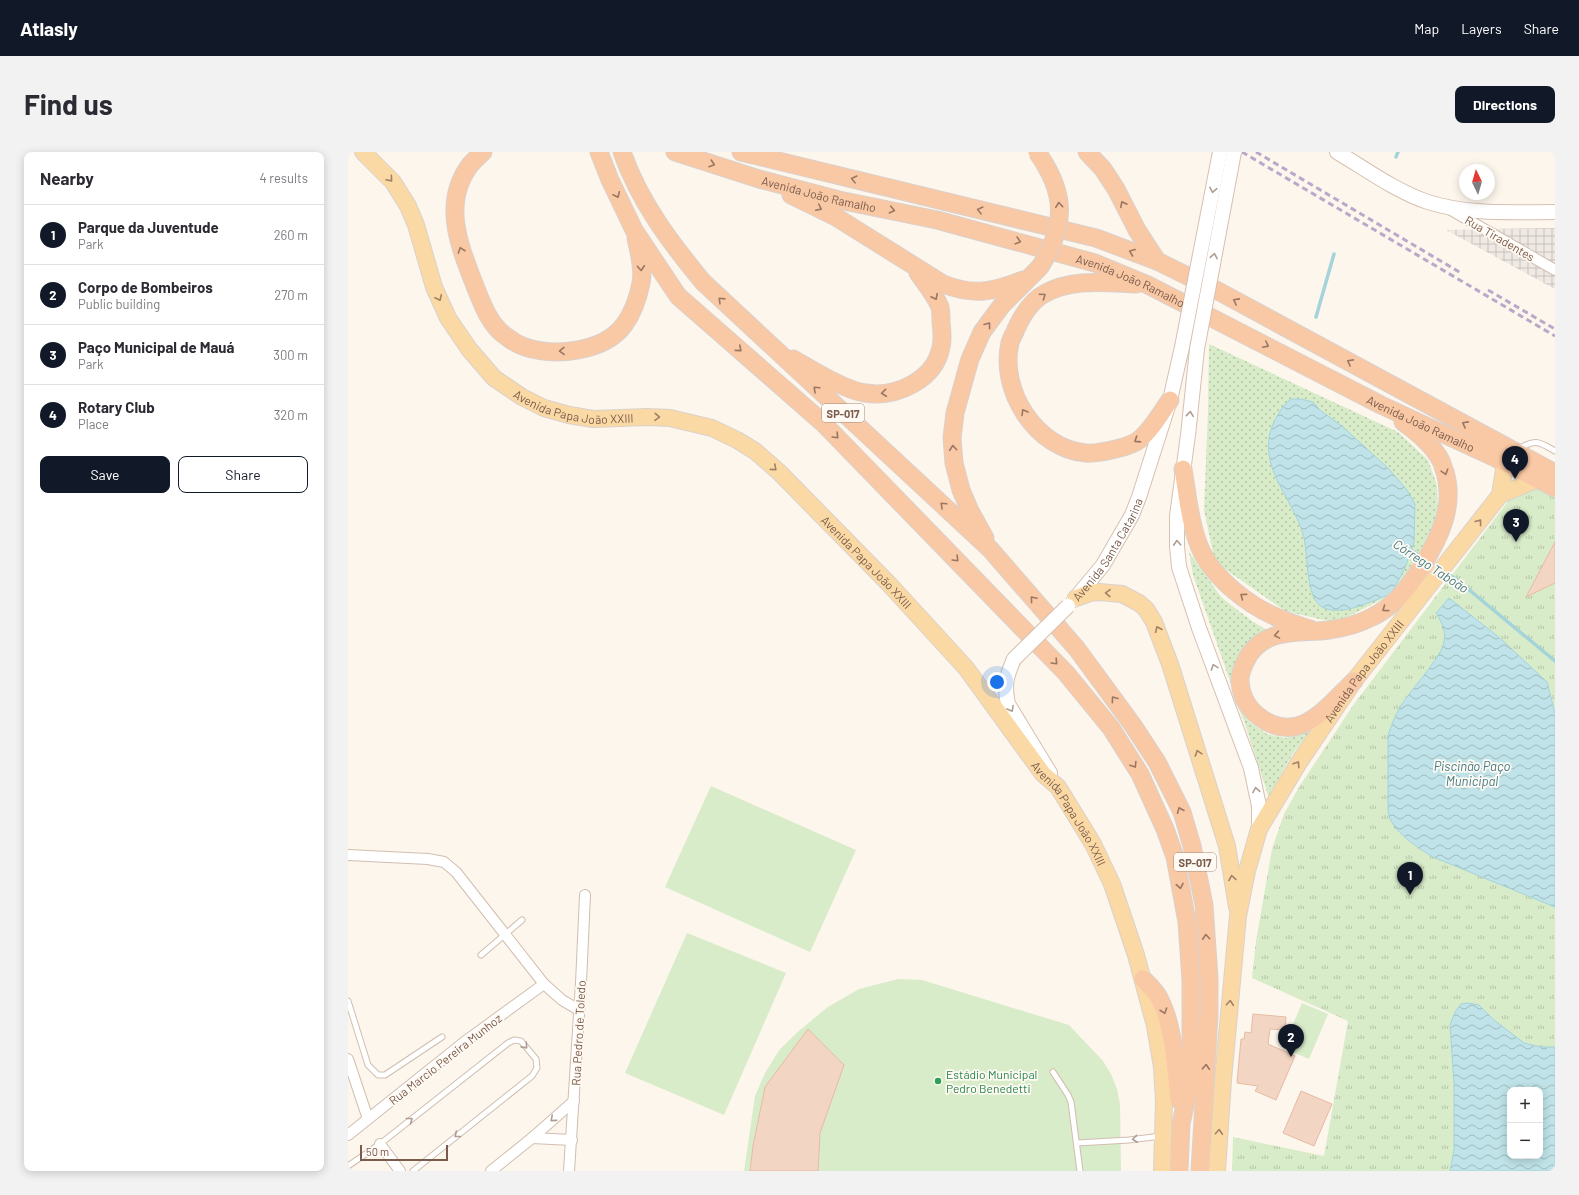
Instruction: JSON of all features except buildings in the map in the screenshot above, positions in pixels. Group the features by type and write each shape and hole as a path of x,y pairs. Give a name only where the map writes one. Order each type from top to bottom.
{"highway":[{"path":"483,152 470,165 460,184 456,200 455,214 458,241 483,306 495,326 505,336 524,347 543,351 564,352 584,349 608,339 623,326 635,307 641,282 641,265 634,230"},
{"name":"Avenida João Ramalho","path":"675,152 759,179 839,200 938,220 1095,263 1148,285 1381,405 1555,473"},
{"name":"Avenida João Ramalho","path":"741,152 1096,238 1157,261 1499,442 1509,456 1538,479 1555,488"},
{"path":"990,549 961,490 954,463 952,438 955,413 970,359 982,332 1002,305 1034,272 1051,249 1056,236 1060,208 1056,188 1048,168 1037,152"},
{"path":"1087,152 1103,169 1116,189 1137,230 1157,261"},
{"name":"SP-017","path":"600,155 616,194 634,230 678,296 823,423 1066,673 1111,728 1140,774 1165,829 1175,857 1187,922 1191,980 1190,1055 1188,1091 1181,1124 1179,1171"},
{"name":"SP-017","path":"624,158 648,207 659,225 703,282 773,349 990,549 1077,649 1157,762 1182,812 1192,846 1204,905 1208,963 1209,1015 1200,1171"},
{"path":"759,179 836,217 943,284 956,289 970,292 984,292 998,289 1034,272"},
{"path":"773,349 845,386 864,394 884,394 905,389 932,368 941,348 942,334 940,308 932,291 912,265"},
{"path":"1148,285 1086,283 1065,285 1044,294 1030,307 1020,320 1010,343 1009,364 1011,382 1018,401 1027,417 1048,438 1071,449 1085,453 1096,453 1121,448 1136,442 1144,436 1170,400"},
{"path":"1354,681 1314,718 1301,726 1287,728 1272,726 1256,714 1244,700 1240,686 1244,664 1264,639 1276,635 1345,627 1373,617 1418,588 1444,524 1448,504 1448,483 1441,461 1428,443 1413,429 1381,405"},
{"path":"1183,469 1197,540 1209,565 1218,576 1253,604 1281,619 1316,630"},
{"path":"1143,979 1160,999 1168,1021 1176,1065 1181,1124"}],"main road":[{"name":"Avenida Papa João XXIII","path":"363,152 393,182 408,206 416,225 434,287 448,318 469,349 494,378 522,397 544,408 569,415 593,419 647,417 670,418 712,428 737,440 755,451 778,472 890,585 966,668 1043,774 1058,786 1093,844 1112,884 1128,928 1155,1026 1162,1067 1164,1102 1162,1171"},
{"name":"Avenida Santa Catarina","path":"1058,786 1008,704 1005,692 1006,679 1014,659 1072,602 1103,566 1132,515 1170,400 1182,347 1220,152"},
{"path":"1234,152 1197,349 1176,529 1179,567 1199,628 1251,768 1259,806 1260,829"},
{"path":"1337,152 1411,195 1427,202 1444,206 1484,211 1555,212"},
{"name":"Avenida Papa João XXIII","path":"1217,1171 1222,1080 1238,916 1247,871 1260,829 1298,764 1418,588 1458,550 1500,495 1509,456"},
{"name":"Avenida Papa João XXIII","path":"1500,495 1538,479"},
{"path":"1072,602 1090,593 1099,592 1122,594 1146,609 1154,622 1170,664 1225,839 1238,916"}],"street":[{"name":"Rua Tiradentes","path":"1444,206 1555,270"},
{"path":"348,855 428,859 444,862 456,872 544,984 562,1000 579,1010"},
{"name":"Rua Pedro de Toledo","path":"569,1171 572,1140 585,895"},
{"name":"Rua Marcio Pereira Munhoz","path":"348,1135 467,1040 544,984"},
{"path":"348,1059 368,1119"},
{"path":"490,1171 532,1138 574,1101"},
{"path":"532,1138 572,1140"},
{"path":"380,1144 400,1171"}],"lane":[{"path":"1509,456 1532,442 1540,442 1555,451"},
{"path":"481,955 522,920"},
{"path":"348,1001 368,1066 378,1075 386,1075 442,1037"},
{"path":"348,1166 380,1144 508,1043 514,1040 521,1041 536,1059 537,1068 532,1076 413,1171"},
{"path":"1054,1072 1071,1102 1080,1171"},
{"path":"1077,1143 1164,1136"}],"shaded area":[{"path":"1544,228 1555,228 1555,289 1446,230"}],"green space":[{"path":"1209,344 1398,432 1428,460 1437,485 1438,515 1424,544 1396,592 1336,623 1285,611 1215,562 1204,510"},
{"path":"1538,489 1555,498 1555,1171 1232,1171 1233,1137 1324,1156 1348,1021 1252,978 1256,941 1272,849 1284,814 1299,787 1354,704 1515,492"},
{"path":"1189,552 1222,598 1252,621 1269,631 1235,689 1243,713 1250,722 1267,734 1286,738 1314,730 1293,754 1269,798 1193,575"},
{"path":"711,786 856,850 810,952 665,887"},
{"path":"687,933 786,973 724,1115 625,1073"},
{"name":"Estádio Municipal Pedro Benedetti","path":"898,979 922,980 1069,1025 1103,1061 1111,1074 1117,1089 1120,1104 1121,1171 744,1171 755,1096 765,1073 780,1049 828,1007 859,989"},
{"path":"1302,1003 1328,1014 1309,1059 1283,1048"}],"water":[{"path":"1291,399 1301,399 1313,402 1320,410 1343,427 1388,468 1407,490 1415,504 1414,542 1405,568 1391,594 1358,607 1341,610 1324,608 1313,596 1308,575 1303,534 1298,520 1271,465 1269,451 1269,436 1275,420 1280,411"},
{"name":"Piscinão Paço Municipal","path":"1449,598 1500,638 1547,682 1555,713 1555,907 1433,857 1406,838 1394,826 1390,819 1388,812 1388,735 1400,707 1442,648 1444,642 1444,630 1436,613"},
{"path":"1468,1003 1479,1005 1494,1020 1524,1043 1541,1047 1555,1047 1555,1171 1450,1171 1454,1150 1454,1083 1450,1025 1455,1012 1461,1004"}],"waterway":[{"name":"Córrego Taboão","path":"1396,157 1398,152"},
{"name":"Córrego Taboão","path":"1316,317 1334,254"},
{"name":"Córrego Taboão","path":"1409,549 1422,557"},
{"name":"Córrego Taboão","path":"1444,572 1456,579 1555,661"}],"railway":[{"path":"1242,152 1555,336"},
{"path":"1256,152 1461,273"},
{"path":"1488,290 1555,329"}],"place":[{"name":"Rotary Club","path":"1515,479"},
{"name":"Paço Municipal de Mauá","path":"1516,542"},
{"name":"Parque da Juventude","path":"1410,895"},
{"name":"Corpo de Bombeiros","path":"1291,1057"},
{"name":"Estádio Municipal Pedro Benedetti","path":"938,1081"}]}
